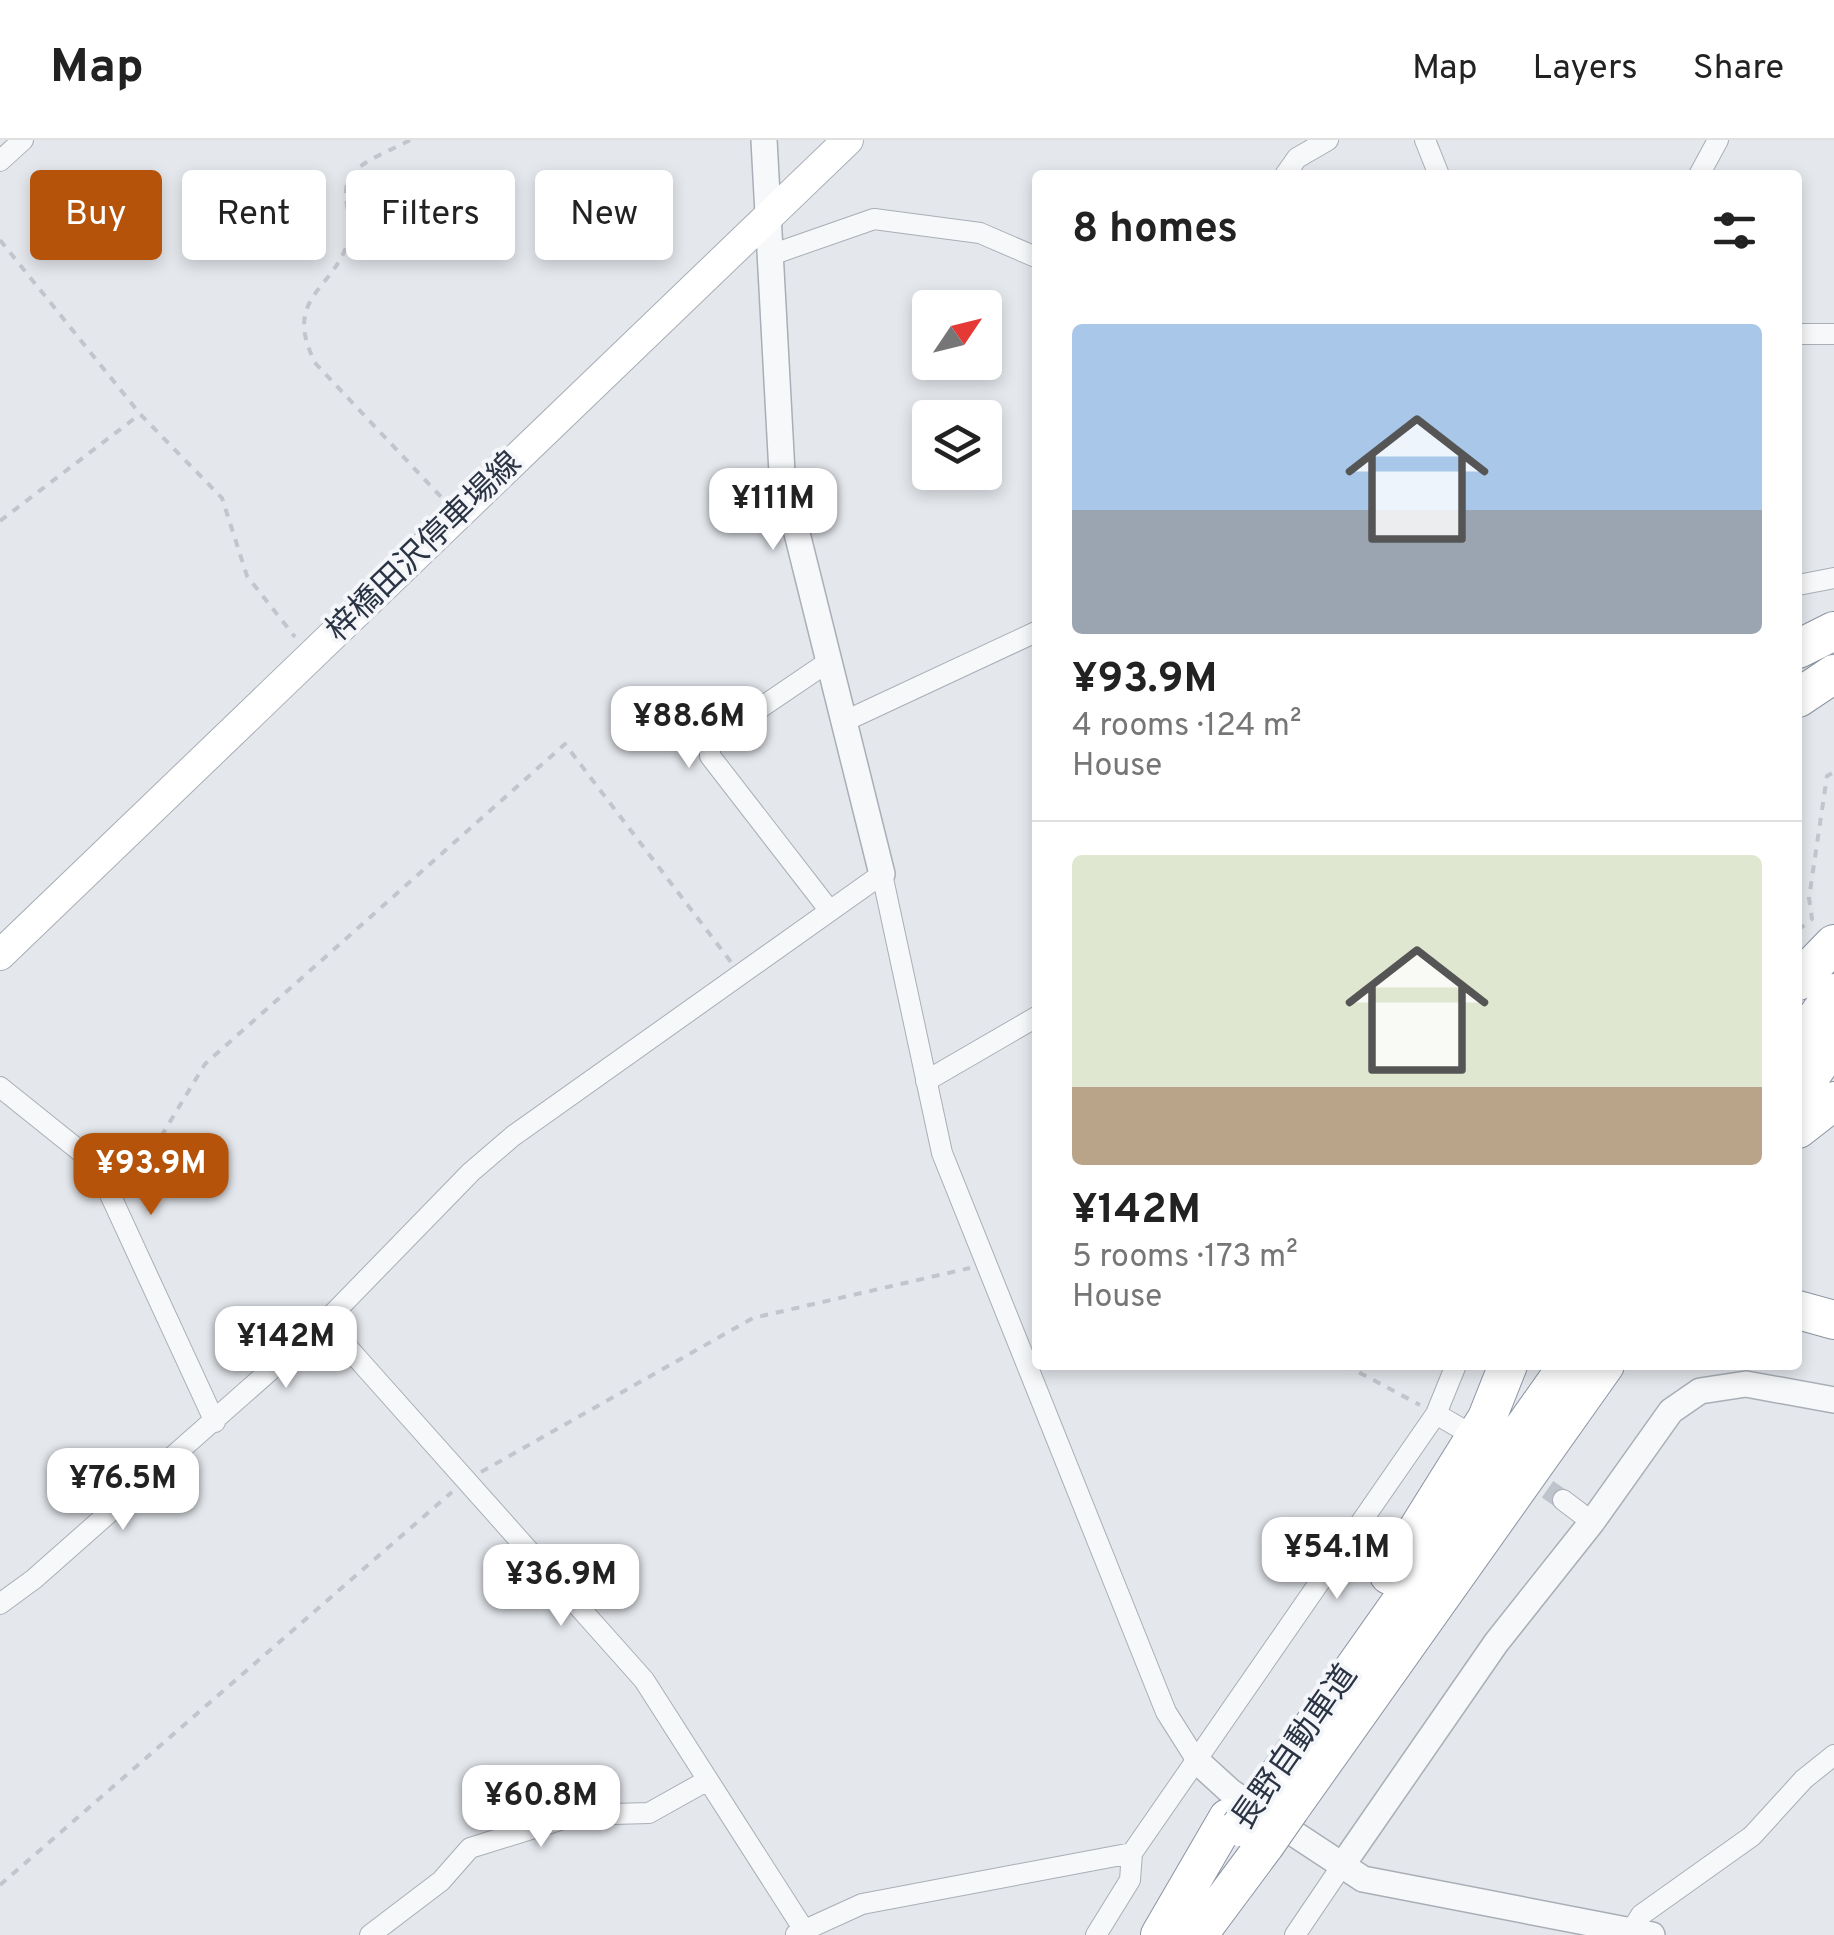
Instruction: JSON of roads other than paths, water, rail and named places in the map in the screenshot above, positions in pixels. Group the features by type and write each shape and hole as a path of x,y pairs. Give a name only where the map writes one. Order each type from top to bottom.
{"highway":[{"path":"1802,647 1834,632"},
{"path":"1802,695 1834,674"},
{"path":"1802,977 1834,944"},
{"path":"1802,1038 1834,993"},
{"path":"1802,1088 1834,1042"},
{"path":"1802,1126 1834,1101"},
{"path":"1802,1311 1834,1320"},
{"path":"1802,1332 1834,1339"},
{"path":"1271,1793 1488,1418 1506,1370"},
{"name":"長野自動車道","path":"1160,1935 1271,1793 1565,1370"},
{"name":"長野自動車道","path":"1271,1793 1532,1467 1601,1370"},
{"path":"1532,1467 1613,1370"},
{"name":"長野自動車道","path":"1198,1935 1244,1830"}],"main road":[{"name":"梓橋田沢停車場線","path":"0,955 848,140"}],"street":[{"path":"0,161 23,140"},
{"path":"764,140 782,473 882,874 942,1153 1166,1712 1198,1761 1231,1792 1363,1879 1624,1932 1640,1915 1752,1836 1804,1779 1834,1754"},
{"path":"1288,170 1296,158 1328,140"},
{"path":"1426,140 1437,170"},
{"path":"1702,170 1718,140"},
{"path":"768,256 874,220 980,233 1032,255"},
{"path":"1802,334 1834,334"},
{"path":"1802,584 1834,578"},
{"path":"843,722 1032,634"},
{"path":"828,662 710,742 710,756 830,911"},
{"path":"0,1604 214,1422 324,1322 484,1160 882,874"},
{"path":"926,1081 1032,1019"},
{"path":"0,1087 96,1164 118,1202 183,1359 214,1422"},
{"path":"324,1322 644,1680 799,1932 862,1904 1132,1853"},
{"path":"1096,1935 1130,1880 1132,1853 1436,1414 1454,1370"},
{"path":"1295,1935 1496,1643 1684,1399 1700,1391 1746,1384 1834,1400"},
{"path":"1436,1414 1460,1428"},
{"path":"1563,1500 1592,1522"},
{"path":"370,1935 442,1881 470,1848 576,1815 649,1813 708,1780"}],"tunnel":[{"path":"1523,1472 1563,1500"}]}
